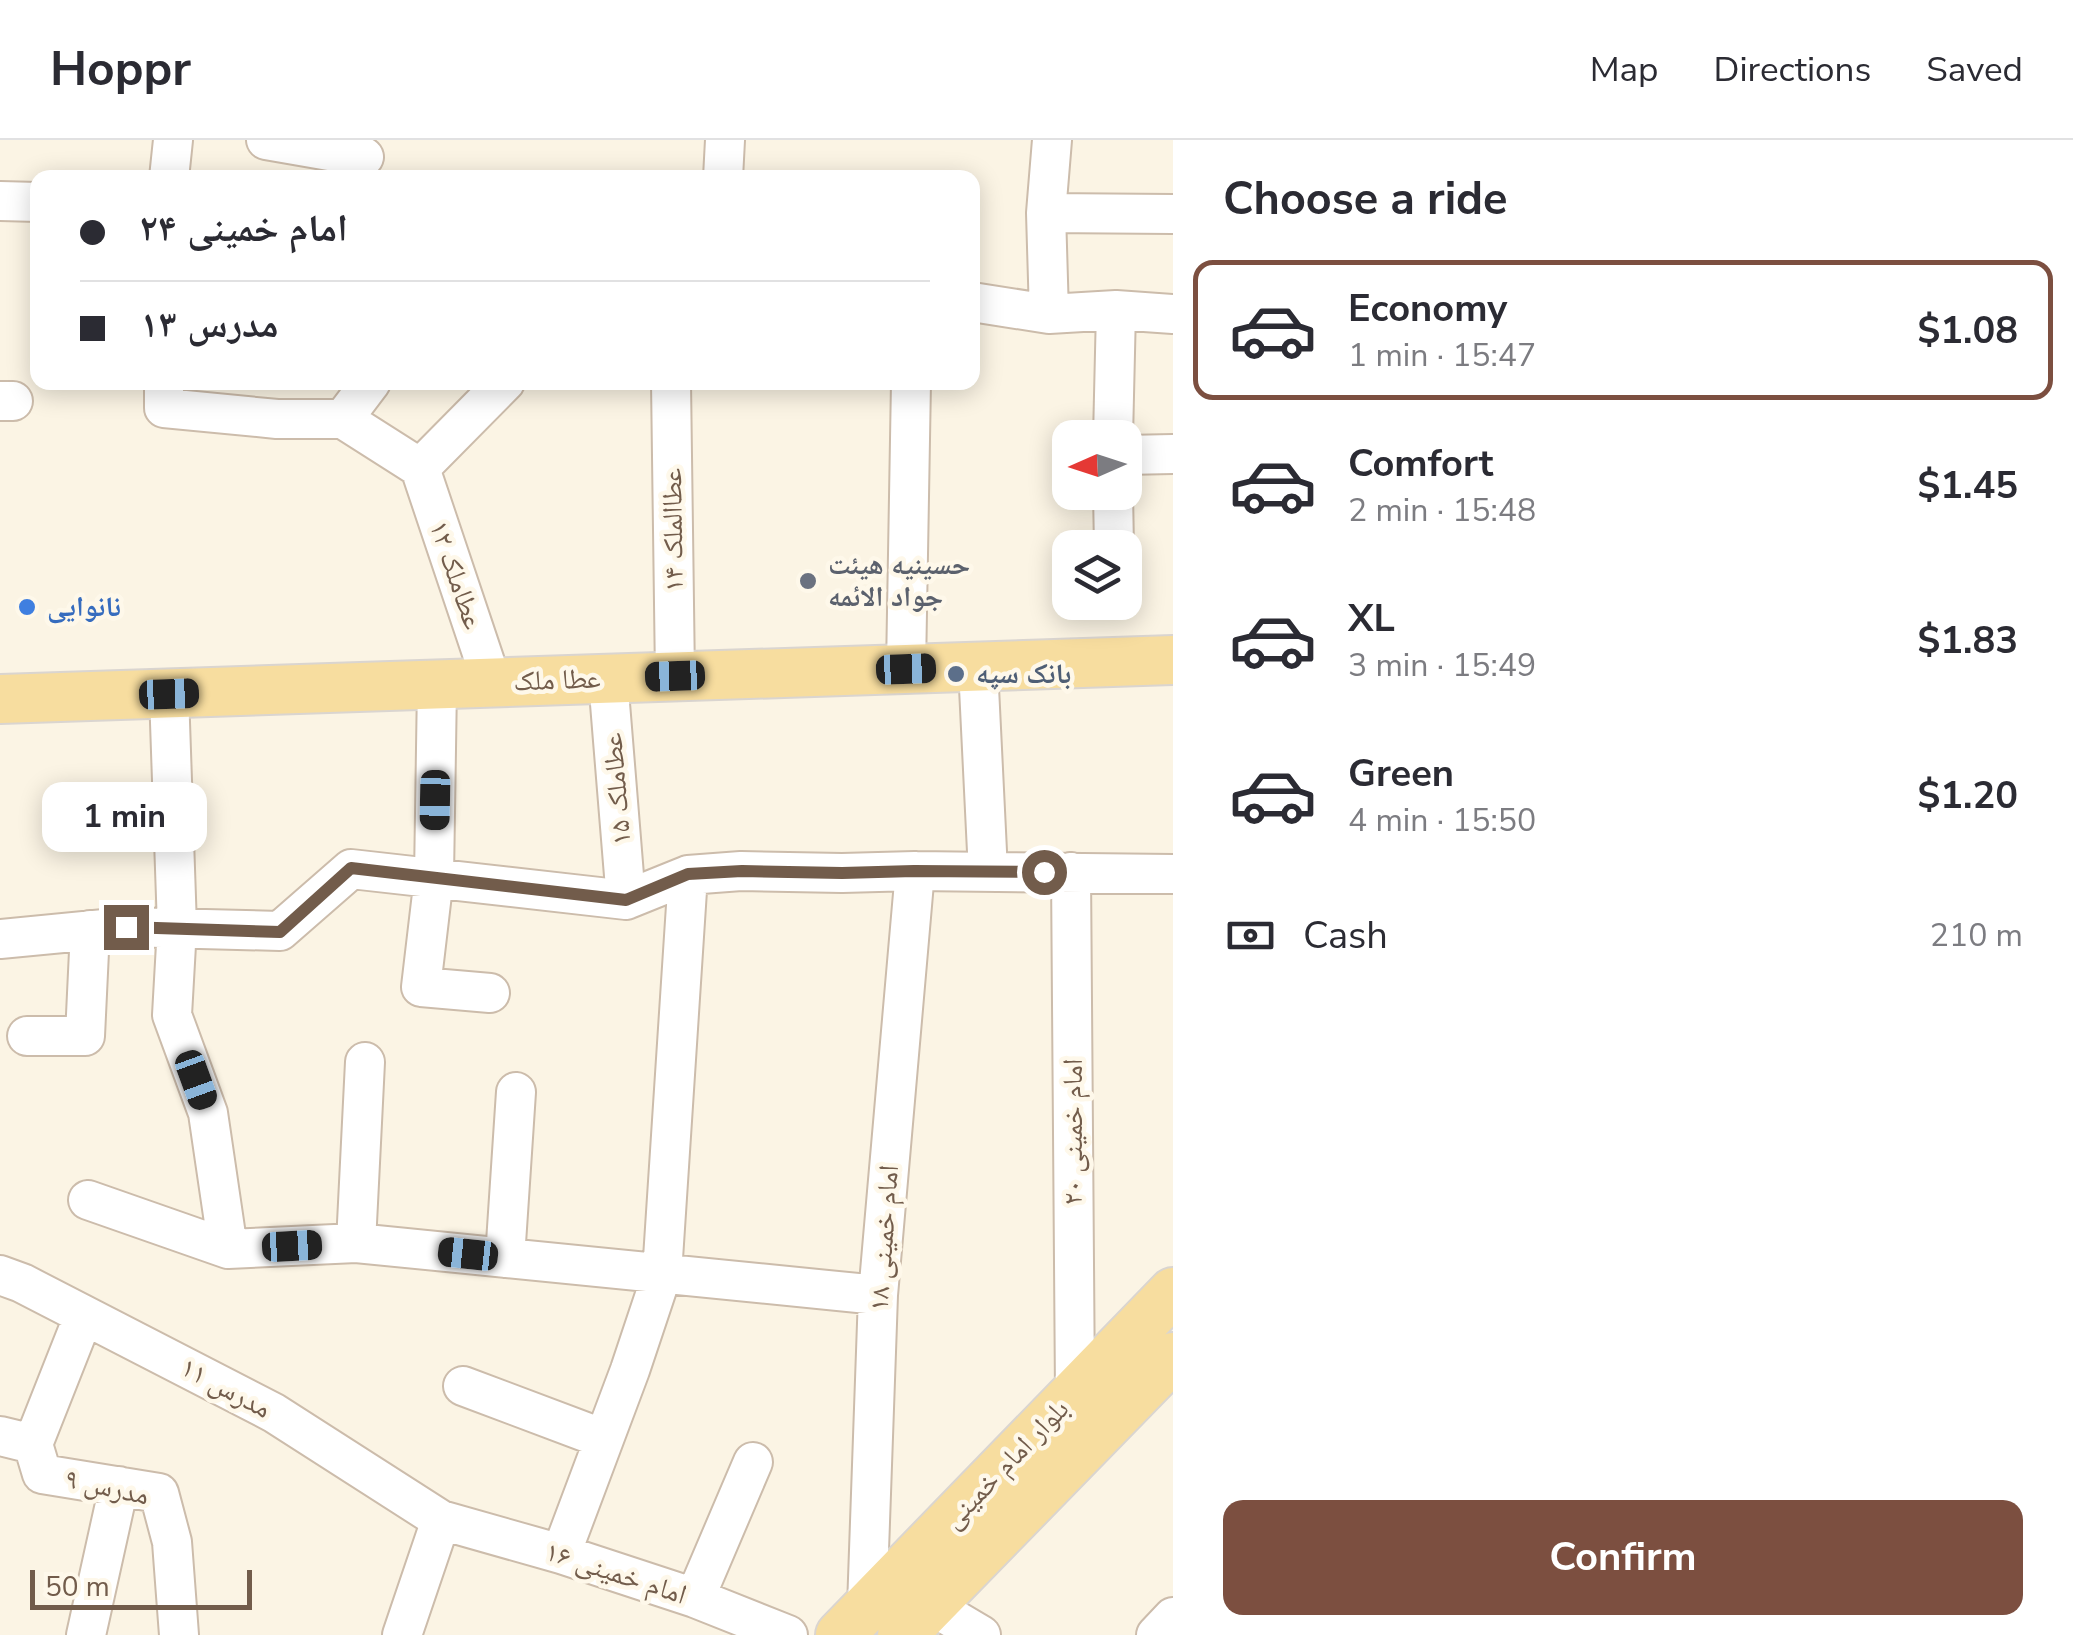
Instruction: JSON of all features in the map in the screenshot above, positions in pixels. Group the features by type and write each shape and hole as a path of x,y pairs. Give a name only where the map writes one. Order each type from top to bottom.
{"main road":[{"name":"عطا ملک","path":"0,699 1173,660"},
{"name":"بلوار امام خمینی","path":"897,1622 1075,1393 1173,1292"},
{"name":"بلوار امام خمینی","path":"897,1622 1173,1357"}],"street":[{"path":"170,170 173,140"},
{"path":"266,140 364,157"},
{"path":"723,170 725,140"},
{"path":"1049,314 1046,213 1052,140"},
{"path":"0,201 30,202"},
{"path":"1046,213 1173,214"},
{"path":"980,303 1049,314 1116,310 1173,314"},
{"path":"1113,420 1116,310"},
{"path":"164,390 164,408 278,419 343,419 420,468 497,390"},
{"path":"343,419 366,390"},
{"name":"عطاالملک ۱۴","path":"671,390 675,676"},
{"path":"906,669 911,390"},
{"path":"1142,455 1173,454"},
{"name":"عطاملک ۱۲","path":"420,468 492,682"},
{"path":"978,667 988,872"},
{"name":"عطاملک ۱۵","path":"608,679 626,900"},
{"path":"437,684 434,878 421,987 490,993"},
{"path":"169,694 177,927 172,1016 208,1113 228,1249"},
{"path":"0,939 126,927 280,932 351,868 626,900 688,874 742,871 1173,874"},
{"name":"امام خمینی ۱۸","path":"897,1622 878,1296 914,871"},
{"name":"امام خمینی ۲۰","path":"1072,872 1075,1393"},
{"path":"561,1554 662,1274 688,874"},
{"path":"27,1036 85,1036 90,930"},
{"path":"356,1243 365,1062"},
{"path":"505,1258 516,1092"},
{"path":"88,1200 228,1249 356,1243 878,1296"},
{"name":"مدرس ۱۱","path":"0,1276 22,1283 274,1413 442,1520"},
{"path":"17,1440 84,1314"},
{"path":"463,1386 604,1438"},
{"name":"مدرس ۹","path":"17,1440 42,1474 159,1493 172,1542 179,1635"},
{"path":"695,1598 753,1462"},
{"path":"86,1635 119,1486"},
{"path":"402,1635 442,1520"},
{"name":"امام خمینی ۱۶","path":"442,1520 695,1598 788,1635"},
{"path":"1156,1635 1173,1617"},
{"path":"897,1622 981,1635"}],"place":[{"name":"حسینیه هیئت جواد الائمه","path":"808,581"},
{"name":"نانوایی","path":"27,607"},
{"name":"بانک سپه","path":"956,674"}],"route":[{"path":"126,927 280,932 351,868 626,900 688,874 1044,872"}]}
